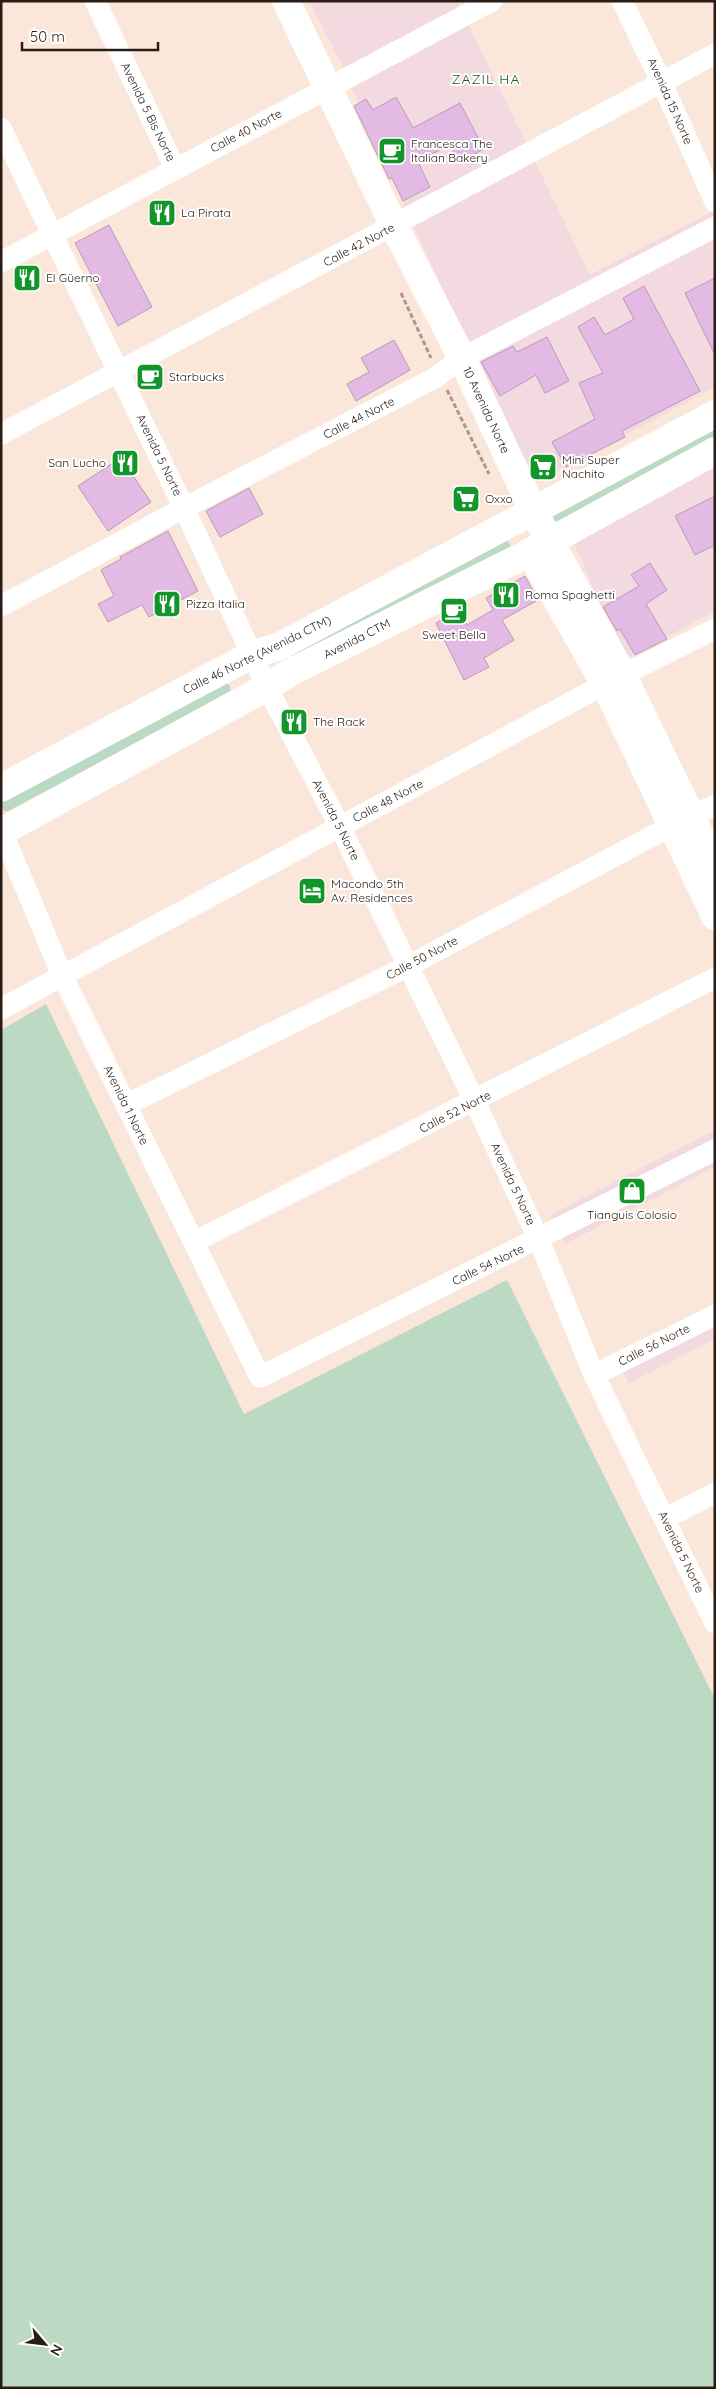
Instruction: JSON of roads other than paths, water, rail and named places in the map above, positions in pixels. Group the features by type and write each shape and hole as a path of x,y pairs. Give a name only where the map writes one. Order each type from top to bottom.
{"main road":[{"name":"10 Avenida Norte","path":"286,1 319,92 394,226 462,358 523,516 614,680 693,815"},
{"path":"523,516 715,414"},
{"name":"Avenida CTM","path":"2,831 267,687 291,672 540,546 715,451"},
{"name":"Calle 46 Norte (Avenida CTM)","path":"1,788 523,516"},
{"path":"266,651 291,672"},
{"path":"693,815 715,866"},
{"path":"693,815 715,916"}],"street":[{"name":"Avenida 5 Bis Norte","path":"95,1 175,168"},
{"name":"Avenida 15 Norte","path":"622,1 662,82 715,202"},
{"name":"Calle 40 Norte","path":"1,262 482,4"},
{"name":"Calle 42 Norte","path":"1,434 715,54"},
{"name":"Avenida 5 Norte","path":"1,128 184,508 266,651 267,687 340,827 475,1102 539,1240 594,1375 715,1623"},
{"name":"Calle 44 Norte","path":"1,606 184,508 440,375 462,358 715,227"},
{"name":"Calle 48 Norte","path":"1,1009 614,680 715,629"},
{"name":"Calle 50 Norte","path":"126,1105 408,966 693,815"},
{"name":"Avenida 1 Norte","path":"2,831 62,975 260,1377"},
{"name":"Calle 52 Norte","path":"194,1242 475,1102 715,978"},
{"name":"Calle 54 Norte","path":"260,1377 539,1240 715,1150"},
{"name":"Calle 56 Norte","path":"594,1375 715,1315"},
{"path":"664,1518 715,1493"}],"place":[{"name":"Francesca The Italian Bakery","path":"392,151"},
{"name":"La Pirata","path":"162,213"},
{"name":"El Güerno","path":"27,278"},
{"name":"Starbucks","path":"150,377"},
{"name":"San Lucho","path":"125,463"},
{"name":"Mini Super Nachito","path":"543,467"},
{"name":"Oxxo","path":"466,499"},
{"name":"Roma Spaghetti","path":"506,595"},
{"name":"Pizza Italia","path":"167,604"},
{"name":"Sweet Bella","path":"454,611"},
{"name":"The Rack","path":"294,722"},
{"name":"Macondo 5th Av. Residences","path":"312,891"},
{"name":"Tianguis Colosio","path":"632,1191"}],"district":[{"name":"ZAZIL HA","path":"486,79"}]}
